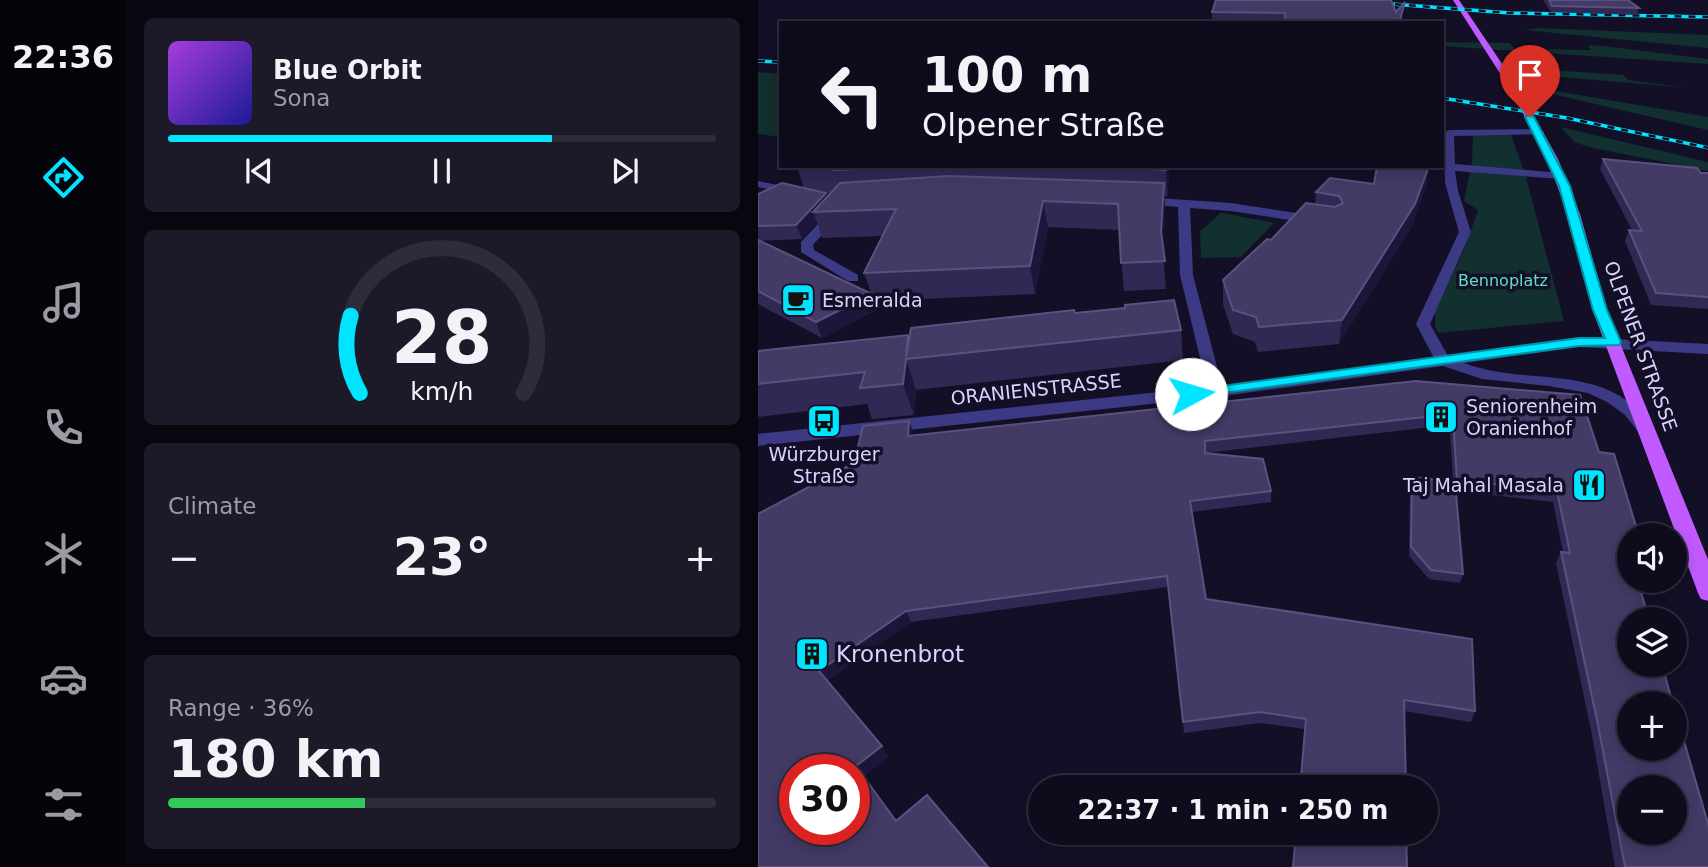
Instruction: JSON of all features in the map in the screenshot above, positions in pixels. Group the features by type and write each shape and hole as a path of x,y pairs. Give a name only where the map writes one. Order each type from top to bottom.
{"main road":[{"name":"OLPENER STRASSE","path":"1456,0 1539,132 1561,176 1600,310 1647,433 1673,491 1708,593"}],"street":[{"path":"1443,361 1423,324 1465,232 1463,216 1449,180 1449,133 1539,132"},
{"path":"1450,167 1561,176"},
{"path":"758,184 807,195"},
{"path":"1131,200 1231,207 1333,223"},
{"path":"838,202 806,245 808,252 852,278"},
{"path":"1184,204 1182,251 1187,284 1216,391"},
{"name":"ORANIENSTRASSE","path":"758,440 1216,391 1579,342 1708,349"},
{"name":"ORANIENSTRASSE","path":"1443,361 1480,373 1591,389 1628,408 1647,433"}],"green space":[{"path":"1539,28 1708,35 1708,48 1523,30"},
{"path":"1444,42 1509,43 1515,49 1591,50 1588,45 1603,46 1708,59 1708,64 1444,46"},
{"path":"1521,68 1623,75 1628,80 1689,88 1539,75 1537,71"},
{"path":"758,72 779,74 779,137 758,134"},
{"path":"1516,84 1708,117 1708,130 1518,86"},
{"path":"1561,127 1708,162 1708,171 1593,148 1574,142"},
{"name":"Bennoplatz","path":"1473,135 1511,135 1525,174 1564,321 1438,333 1435,312 1464,250 1478,210 1464,201 1472,162"},
{"path":"1221,213 1274,223 1241,257 1201,258 1200,231"}],"building":[{"path":"1216,0 1391,0 1396,12 1405,2 1400,21 1285,20 1285,13 1212,12"},
{"path":"1549,0 1628,0 1639,8 1552,6"},
{"path":"1603,159 1697,168 1701,173 1709,173 1709,297 1656,293 1629,230 1642,231"},
{"path":"825,168 877,168 836,170"},
{"path":"1132,168 1166,168 1166,170"},
{"path":"1377,168 1428,168 1415,204 1342,320 1259,327 1256,317 1233,310 1223,280 1267,239 1271,240 1306,203 1335,207 1343,203 1339,196 1316,192 1330,178 1374,184"},
{"path":"949,176 1164,183 1161,232 1165,261 1121,263 1118,204 1043,201 1030,266 864,273 896,209 813,212 840,183"},
{"path":"782,183 826,193 796,225 758,226 758,194"},
{"path":"758,240 872,294 816,322 758,291"},
{"path":"1174,300 1181,330 906,359 903,384 860,388 865,372 758,384 758,351 908,335 906,357 911,328 1074,310 1075,313 1125,308 1125,305"},
{"path":"1416,381 1580,395 1599,452 1614,454 1635,523 1617,523 1617,593 1641,593 1645,607 1617,607 1617,677 1665,677 1669,691 1617,691 1617,761 1687,761 1687,751 1709,827 1709,867 1625,867 1621,845 1687,845 1687,775 1617,775 1617,825 1561,552 1570,553 1557,491 1457,480 1453,419 1425,417 1205,441 1205,453 1263,459 1271,491 1190,501 1206,599 1472,639 1475,711 1404,700 1406,775 1301,775 1306,719 1260,712 1183,722 1167,576 906,611 819,671 882,746 870,755 779,754 779,845 870,845 870,785 896,821 927,795 988,867 758,867 758,514 854,463 863,426 909,421 908,436"},
{"path":"1412,477 1455,482 1463,574 1431,570 1411,547"},
{"path":"1295,845 1406,845 1407,867 1293,867"}],"railway":[{"path":"1339,0 1510,13 1709,17"},
{"path":"758,61 779,62"},
{"path":"1444,98 1567,118 1709,148"}],"place":[{"name":"Esmeralda","path":"798,300"},
{"name":"Seniorenheim Oranienhof","path":"1441,417"},
{"name":"Würzburger Straße","path":"824,421"},
{"name":"Taj Mahal Masala","path":"1589,485"},
{"name":"Kronenbrot","path":"812,654"}],"route":[{"path":"1191,394 1277,385 1503,351 1579,342 1614,342 1600,310 1568,195 1543,138 1530,117"}]}
